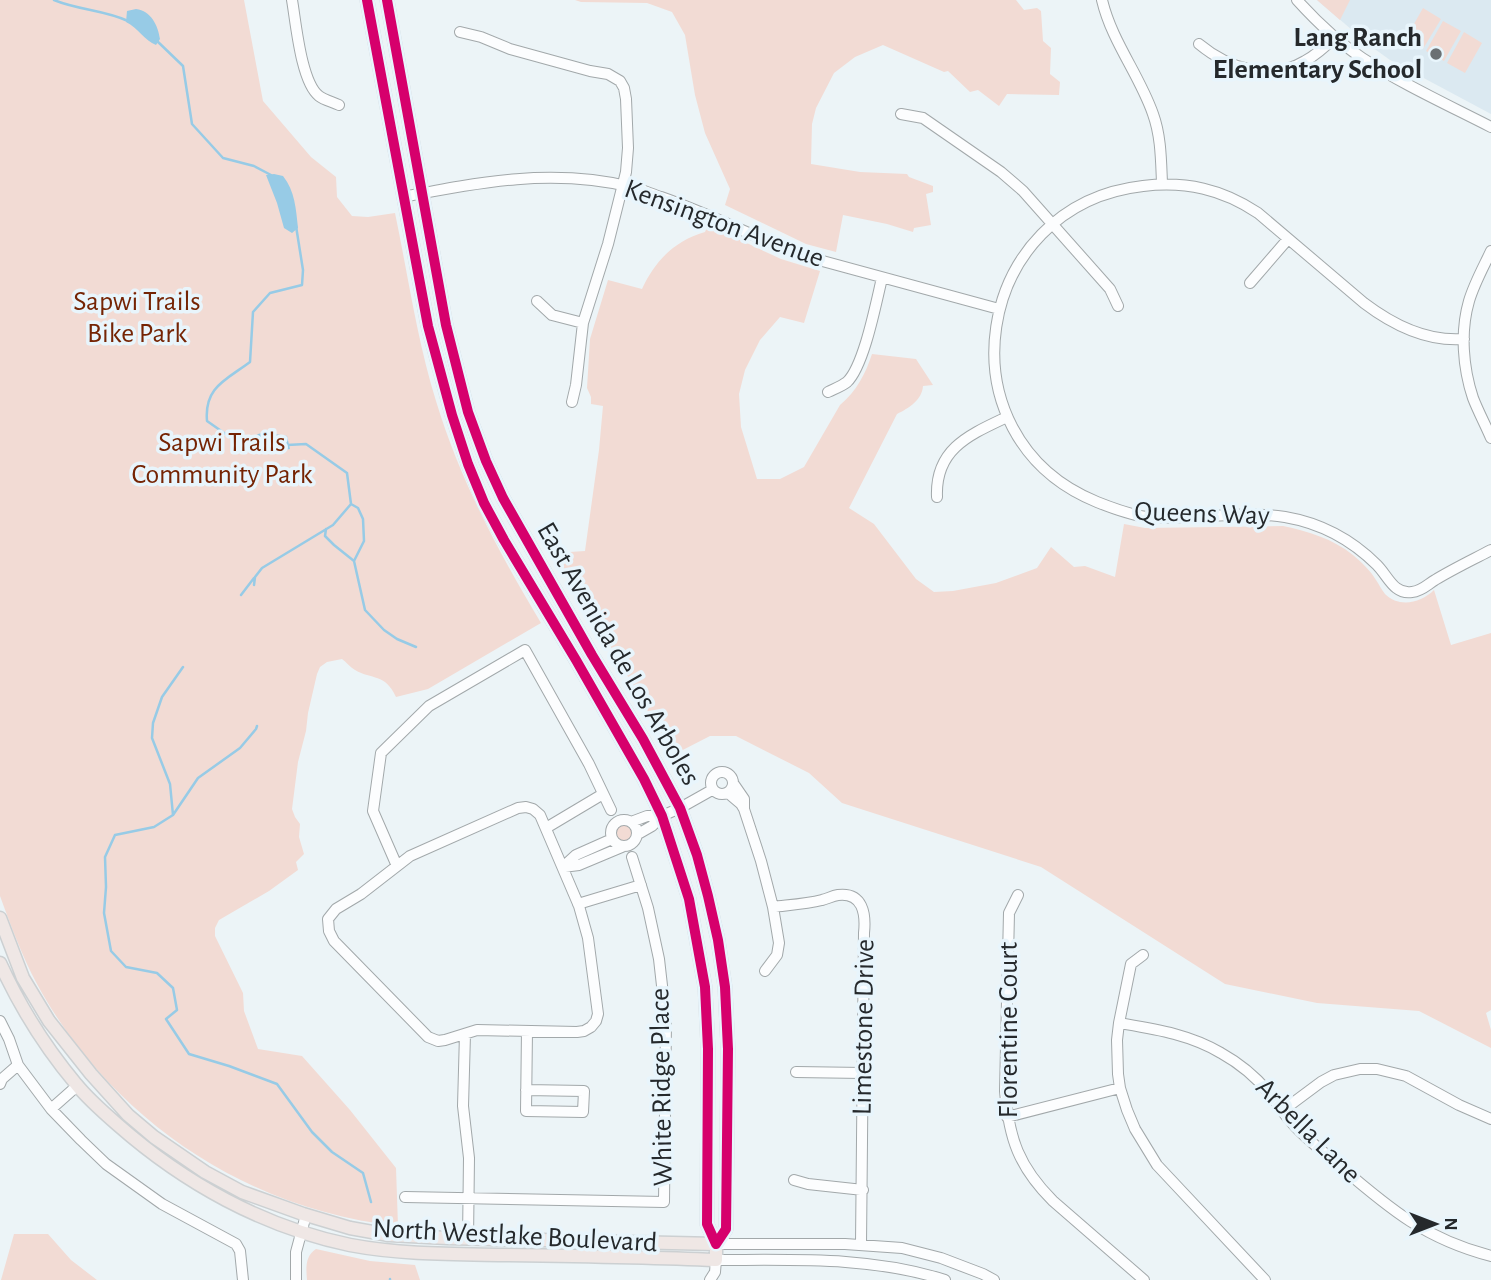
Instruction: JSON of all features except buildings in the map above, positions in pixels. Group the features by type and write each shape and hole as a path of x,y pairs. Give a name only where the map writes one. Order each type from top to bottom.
{"main road":[{"name":"East Avenida de Los Arboles","path":"366,0 428,326 452,415 472,474 503,540 644,779 662,816 689,900 705,987 708,1049 707,1224 716,1244 715,1274"},
{"name":"East Avenida de Los Arboles","path":"387,0 446,325 468,412 503,498 680,808 709,896 725,987 728,1049 726,1229 716,1244"},
{"name":"North Westlake Boulevard","path":"0,918 23,978 49,1021 91,1074 128,1115 164,1144 205,1172 242,1192 350,1228 389,1235 716,1244"},
{"name":"North Westlake Boulevard","path":"0,963 25,1013 77,1086 165,1164 228,1202 288,1228 351,1245 435,1254 604,1256 715,1274"}],"street":[{"path":"292,0 304,68 311,86 320,97 339,105"},
{"path":"1102,0 1112,33 1154,115 1161,147 1162,183"},
{"path":"1297,0 1359,57 1491,127"},
{"path":"460,32 510,49 608,74 620,81 624,88 628,130 627,160 608,244 583,323 572,402"},
{"path":"1199,44 1213,56 1233,66 1269,71 1304,62 1335,37"},
{"path":"901,114 923,118 1001,172 1023,191 1110,289 1118,306"},
{"name":"Kensington Avenue","path":"403,197 481,182 526,177 578,178 622,185 691,207 804,256 999,309"},
{"name":"Queens Way","path":"1464,339 1440,339 1401,327 1381,316 1245,204 1209,189 1162,183 1129,187 1076,207 1052,224 1033,243 1018,263 999,309 994,336 994,365 1007,417 1023,445 1043,467 1095,502 1146,517 1265,515 1304,521 1331,531 1354,545 1379,567 1394,587 1406,592 1421,590 1491,550"},
{"path":"1250,283 1287,239"},
{"path":"1491,251 1488,266 1475,282 1468,302 1464,339 1466,370 1473,398 1491,438"},
{"path":"828,392 846,383 855,372 862,356 882,278"},
{"path":"537,302 552,315 583,323"},
{"path":"937,497 940,468 950,453 974,432 1007,417"},
{"path":"397,866 373,811 381,753 429,706 524,650 589,764 611,810"},
{"path":"731,788 718,794 712,790 711,779 720,772 730,776 731,788 744,809 761,861 779,943 777,954 765,971"},
{"path":"638,834 652,827 662,816 712,790"},
{"path":"546,828 603,794"},
{"path":"518,808 533,809 540,815 578,904 588,938 598,1008 596,1021 591,1027 577,1032 477,1030 438,1041 428,1037 334,941 329,932 328,919 336,909 361,894 397,866 421,850 518,808"},
{"path":"631,822 647,816 662,816"},
{"path":"563,867 579,865 632,845 638,834 636,827 623,820 615,824 611,831 612,839 622,847"},
{"path":"563,867 576,855 612,839"},
{"name":"White Ridge Place","path":"405,1197 664,1202 666,1021 659,959 648,908 632,857"},
{"path":"578,904 641,885"},
{"name":"Limestone Drive","path":"772,907 843,895 861,905 866,919 861,1244"},
{"name":"Florentine Court","path":"1018,895 1009,913 1005,1091 1011,1136 1019,1156 1040,1188 1144,1280"},
{"path":"1143,954 1131,964 1119,1023 1117,1057 1120,1088 1135,1129 1157,1165 1265,1280"},
{"path":"0,1021 19,1065 51,1109 106,1164 162,1204 236,1244 242,1258 243,1280"},
{"name":"Arbella Lane","path":"1119,1023 1167,1031 1222,1053 1253,1076 1303,1135 1384,1204 1405,1219 1450,1243 1491,1256"},
{"path":"526,1090 584,1091 583,1112 526,1111 526,1090 527,1031"},
{"path":"465,1034 463,1106 470,1158 468,1239"},
{"path":"0,1084 2,1079 19,1065"},
{"path":"1282,1111 1334,1075 1360,1069 1377,1069 1406,1076 1491,1119"},
{"path":"796,1072 863,1073"},
{"path":"51,1109 77,1086"},
{"path":"1007,1117 1120,1088"},
{"path":"794,1180 808,1184 863,1189"},
{"path":"296,1280 296,1252 306,1215"},
{"name":"North Westlake Boulevard","path":"716,1244 861,1244 902,1248 922,1252 994,1280"},
{"name":"North Westlake Boulevard","path":"715,1274 856,1262 944,1280"}],"shaded area":[{"name":"Lang Ranch Elementary School","path":"1317,0 1491,0 1491,114 1390,60"}],"green space":[{"name":"Sapwi Trails Community Park","path":"0,0 244,0 263,101 311,157 336,177 337,197 352,216 368,217 395,213 423,355 446,430 482,515 541,623 428,689 396,697 383,681 355,670 342,659 327,662 320,667 298,762 292,809 300,824 299,837 304,854 296,862 298,870 269,891 219,920 215,928 215,936 243,993 244,1011 258,1049 302,1056 396,1168 398,1226 342,1217 288,1200 236,1178 188,1149 143,1115 103,1076 67,1032 37,984 0,896"},
{"path":"575,0 1016,0 1024,10 1037,8 1041,11 1043,41 1051,48 1050,74 1060,82 1059,95 1007,94 999,106 978,90 970,92 948,71 944,72 883,45 855,57 834,73 816,108 812,124 811,164 860,172 907,174 933,186 933,192 926,194 931,225 914,228 913,232 843,215 836,252 806,244 725,205 730,189 705,133 695,95 685,35 672,12 647,3"},
{"path":"1317,0 1350,0 1340,20"},
{"path":"1423,8 1441,19 1423,49 1406,38"},
{"path":"1443,21 1461,31 1444,61 1426,51"},
{"path":"1464,32 1482,43 1465,73 1447,63"},
{"path":"708,225 781,259 820,271 804,323 780,317 760,340 745,370 739,394 741,427 757,479 780,479 804,467 840,405 860,382 872,354 916,359 933,385 923,386 917,399 897,414 849,508 874,524 916,579 934,592 996,583 1037,568 1051,547 1074,567 1085,566 1115,577 1124,524 1145,528 1283,526 1320,536 1345,549 1369,570 1385,594 1397,601 1416,601 1434,590 1451,645 1491,633 1491,1010 1486,1013 1491,1030 1491,1048 1419,1011 1317,1003 1225,984 1041,867 842,803 809,773 736,736 710,736 673,755 554,553 585,551 603,406 591,404 587,388 590,339 608,280 642,289 667,253 684,241 705,232"},
{"path":"621,825 627,825 632,833 630,839 621,841 616,836 616,830"},
{"path":"14,1234 48,1234 71,1260 97,1280 1,1280"},
{"path":"316,1249 370,1261 415,1265 420,1280 307,1280 308,1259"}],"water":[{"path":"136,9 150,16 158,29 160,39 156,45 126,22 127,11"},
{"path":"266,175 283,176 287,182 296,207 298,228 292,233 284,228"},
{"path":"267,432 287,436 290,449 266,451 254,447 253,438"}],"waterway":[{"path":"54,0 128,21"},
{"path":"156,40 183,66 192,124 223,158 254,166 271,175"},
{"path":"256,446 237,442 207,421 207,409 218,386 250,362 253,312 270,293 302,285 303,270 296,226"},
{"path":"254,585 255,577 262,568 333,525 351,504 347,473 306,444 287,445"},
{"path":"351,504 358,508 363,519 364,541 354,561 365,610 384,630 416,647"},
{"path":"326,529 325,536 354,561"},
{"path":"241,595 254,578"},
{"path":"173,815 170,784 152,738 153,723 162,697 183,667"},
{"path":"257,726 240,748 198,778 173,815 154,827 115,835 105,857 104,913 111,951 126,967 157,973 173,988 177,1010 166,1019 189,1054 277,1084 312,1132 332,1152 363,1173 371,1202"}],"cycle path":[{"path":"367,0 428,326 468,464 484,503 504,540 644,779 662,816 689,899 705,987 708,1049 707,1224 716,1244"},
{"path":"387,0 446,325 468,412 503,498 680,808 708,896 725,987 728,1049 726,1229 716,1244"}],"place":[{"name":"Lang Ranch Elementary School","path":"1436,54"}],"park label":[{"name":"Sapwi Trails Bike Park","path":"137,318"}]}
